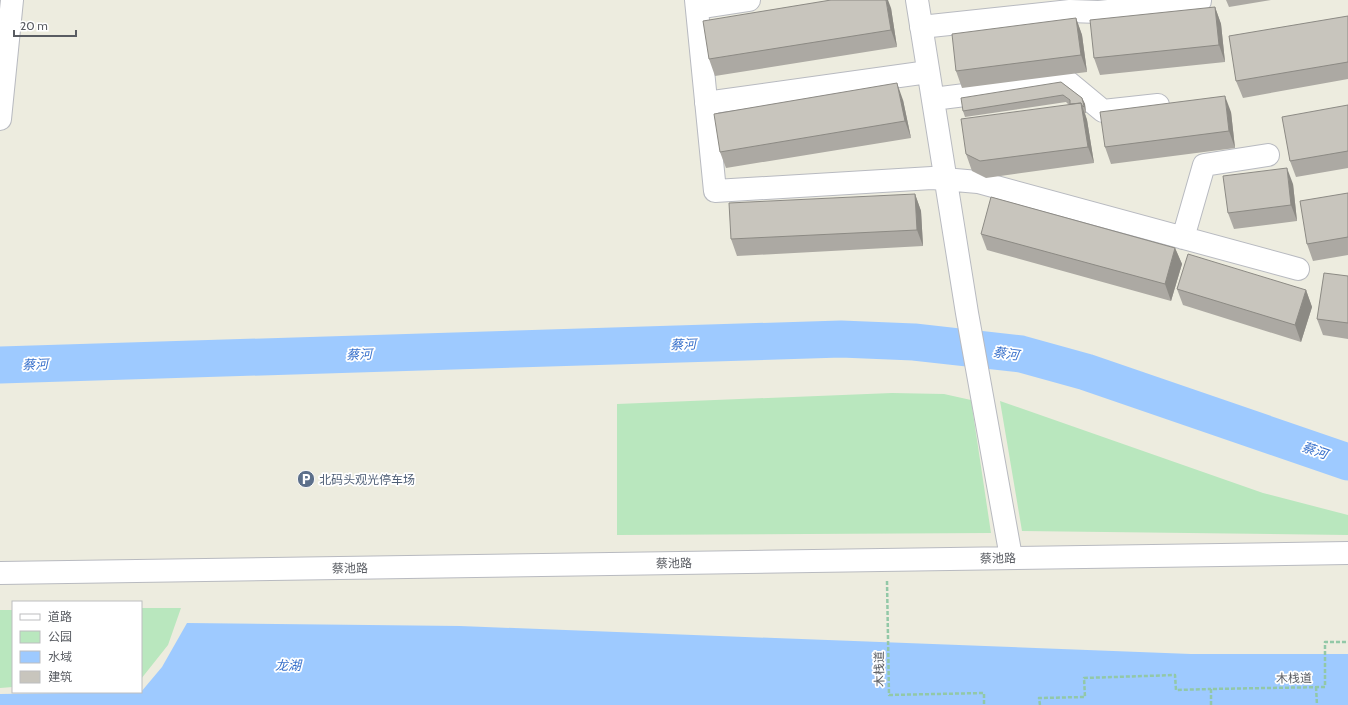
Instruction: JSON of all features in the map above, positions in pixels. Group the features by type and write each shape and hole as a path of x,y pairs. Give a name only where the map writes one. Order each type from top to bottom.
{"street":[{"path":"0,119 12,0"},
{"path":"749,0 696,4 715,191 932,178 978,182 1298,269"},
{"path":"917,0 967,313 1011,557"},
{"path":"921,27 1070,11 1099,12 1200,1"},
{"path":"706,103 928,72"},
{"path":"933,99 1068,82 1103,111 1179,104"},
{"path":"1183,238 1204,165 1268,155"},
{"name":"蔡池路","path":"0,573 1348,553"}],"path":[{"name":"木栈道","path":"887,560 889,695 984,694 984,705"},
{"name":"木栈道","path":"1040,705 1039,698 1085,697 1084,678 1175,675 1176,690 1325,687 1325,642 1348,642"},
{"path":"1316,687 1317,705"},
{"path":"1211,689 1211,705"}],"green space":[{"path":"892,393 944,394 971,400 991,533 617,535 617,404"},
{"path":"1000,401 1263,493 1348,515 1348,535 1022,531"},
{"path":"142,608 181,608 168,645 142,678"},
{"path":"0,610 12,610 12,687 0,688"}],"water":[{"name":"龙湖","path":"187,623 460,626 1191,654 1348,654 1348,705 0,705 0,694 142,693 142,691 162,667"}],"building":[{"path":"831,0 886,0 891,30 709,59 703,21"},
{"path":"1215,7 1219,45 1094,58 1090,20"},
{"path":"1348,16 1348,62 1236,81 1229,36"},
{"path":"1076,18 1081,55 956,71 952,34"},
{"path":"1061,82 1082,98 1083,107 1081,103 1070,104 1070,100 1063,95 963,111 961,98"},
{"path":"897,83 905,121 720,152 714,114"},
{"path":"1225,96 1229,131 1105,147 1100,112"},
{"path":"1081,103 1088,147 980,161 966,154 961,119"},
{"path":"1348,105 1348,151 1290,161 1282,117"},
{"path":"1287,168 1291,205 1228,213 1223,176"},
{"path":"1348,193 1348,237 1307,244 1300,201"},
{"path":"915,194 917,230 731,239 729,203"},
{"path":"991,197 1175,248 1165,284 981,234"},
{"path":"1188,254 1306,290 1295,325 1177,289"},
{"path":"1324,273 1348,276 1348,323 1317,319"}],"waterway":[{"name":"蔡河","path":"0,365 841,339 914,342 1021,354 1086,372 1348,462"}],"place":[{"name":"北码头观光停车场","path":"306,479"}]}
